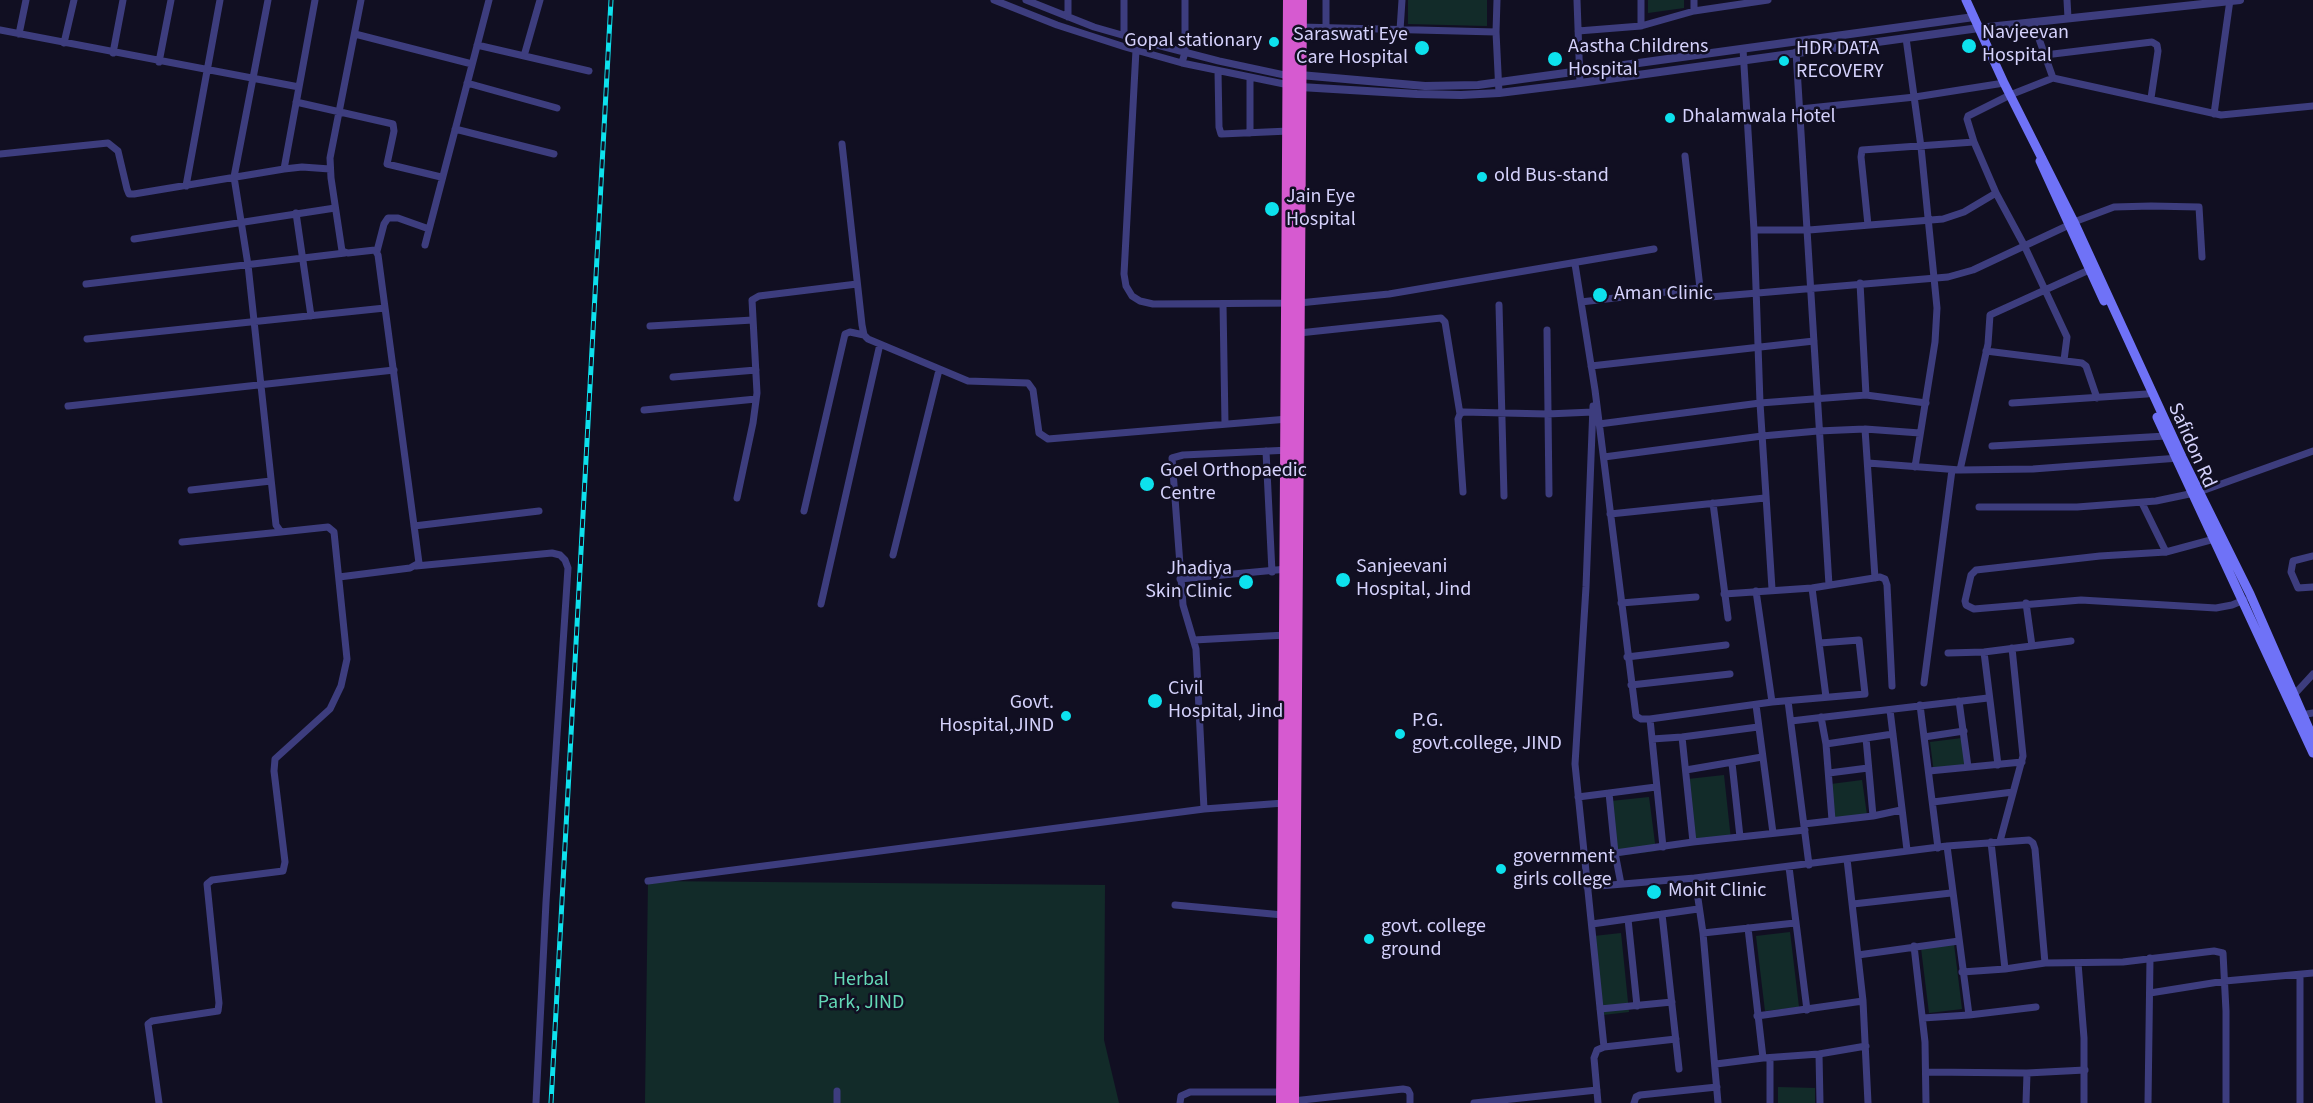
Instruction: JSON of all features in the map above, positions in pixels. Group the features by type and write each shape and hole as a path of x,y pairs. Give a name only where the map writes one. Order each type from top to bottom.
{"highway":[{"path":"1288,1098 1293,450 1288,419 1293,303 1295,81 1289,0"},
{"path":"1288,1098 1283,915 1286,635 1287,569 1299,333 1293,303 1289,131 1301,27 1301,0"}],"main road":[{"name":"Safidon Rd","path":"1966,0 2038,153 2049,170 2217,538 2242,602 2292,697"},
{"name":"Safidon Rd","path":"2072,223 2089,270 2166,436 2179,458"},
{"name":"Safidon Rd","path":"2217,538 2250,594 2313,753"},
{"name":"Safidon Rd","path":"2299,716 2313,738"}],"street":[{"path":"19,34 26,0"},
{"path":"64,43 74,0"},
{"path":"113,53 123,0"},
{"path":"159,62 171,0"},
{"path":"186,186 220,0"},
{"path":"268,0 234,177 248,265 276,525 281,532"},
{"path":"284,168 315,0"},
{"path":"345,253 341,247 330,169 361,0"},
{"path":"425,245 489,0"},
{"path":"524,56 540,0"},
{"path":"994,0 1057,25 1136,50 1250,78 1499,88 1580,83 1979,28 2234,0 2214,114"},
{"path":"1026,0 1068,17 1124,35 1295,81"},
{"path":"1068,0 1068,17"},
{"path":"1124,0 1124,35"},
{"path":"1182,63 1185,52 1185,0"},
{"path":"1326,0 1326,28"},
{"path":"1400,30 1401,0"},
{"path":"1497,0 1499,88"},
{"path":"1577,0 1580,83"},
{"path":"1641,0 1641,26"},
{"path":"1694,0 1694,11"},
{"path":"1578,31 1641,26 1694,11 1768,0"},
{"path":"2067,0 2068,18"},
{"path":"1499,88 1580,73 1974,17"},
{"path":"2033,22 2053,78"},
{"path":"1301,27 1496,32"},
{"path":"0,30 299,87"},
{"path":"355,34 472,64"},
{"path":"1906,38 1921,147 1935,279 1937,324 1915,467"},
{"path":"2045,55 2152,42 2157,45 2158,51 2151,98"},
{"path":"477,45 589,71"},
{"path":"1743,49 1754,230 1765,498 1772,589"},
{"path":"1136,50 1124,274 1125,286 1132,296 1153,304 1293,303 1389,294 1654,249"},
{"path":"1796,52 1809,230 1818,431 1829,585"},
{"path":"1218,71 1219,131 1224,134 1289,131"},
{"path":"1250,78 1250,133"},
{"path":"2064,360 2067,337 2024,245 1996,194 1974,142 1968,116 2010,95 2053,78 2151,98 2214,114 2232,115 2313,106"},
{"path":"467,83 557,108"},
{"path":"1800,109 1915,97 2004,83"},
{"path":"296,102 393,124 394,131 387,159 389,165 441,177"},
{"path":"454,129 554,154"},
{"path":"1868,225 1860,152 1873,149 1974,142"},
{"path":"0,154 108,144 118,151 129,194 140,194 284,168 330,169"},
{"path":"842,144 864,335"},
{"path":"1685,156 1701,288 1702,293 1710,297 1860,283 1935,279 1972,270 2072,223 2114,207 2199,207 2202,257"},
{"path":"1754,230 1809,230 1928,221 1953,217 1996,194"},
{"path":"134,239 335,208"},
{"path":"296,213 311,316"},
{"path":"416,566 419,564 377,251 384,224 388,218 398,218 429,229"},
{"path":"86,284 377,251"},
{"path":"1575,264 1595,390 1636,716 1650,719 1772,702 1865,694 1858,640 1820,643"},
{"path":"1924,683 1956,470 1986,351 1990,315 2089,270"},
{"path":"1860,283 1866,395"},
{"path":"737,498 756,399 752,300 755,297 857,284"},
{"path":"1581,302 1701,288"},
{"path":"1223,303 1225,424"},
{"path":"1499,305 1504,496"},
{"path":"87,339 385,308"},
{"path":"1299,333 1441,318 1445,322 1460,414 1463,492"},
{"path":"650,326 753,320"},
{"path":"1547,330 1549,494"},
{"path":"804,511 845,334 850,332 864,335 939,370 974,383 1028,383 1033,390 1039,433 1048,439 1288,419"},
{"path":"1591,366 1814,341"},
{"path":"821,604 880,344"},
{"path":"1986,351 2082,363 2086,366 2097,398"},
{"path":"68,406 394,370"},
{"path":"674,377 756,370"},
{"path":"893,555 939,370"},
{"path":"1595,390 1576,741 1578,797 1604,1047"},
{"path":"2012,403 2147,394"},
{"path":"1599,424 1760,403 1866,395 1926,403"},
{"path":"644,410 756,399"},
{"path":"1460,414 1467,412 1503,414 1593,412"},
{"path":"1604,457 1818,431 1865,429 1920,433"},
{"path":"1865,429 1875,578"},
{"path":"1992,446 2166,436"},
{"path":"1204,809 1194,640 1185,613 1180,579 1172,458 1183,454 1293,450"},
{"path":"1266,451 1272,572"},
{"path":"1979,507 2077,507 2142,503 2196,493 2313,451"},
{"path":"1868,463 1956,470 2033,468 2179,458"},
{"path":"191,490 271,481"},
{"path":"1610,514 1765,498"},
{"path":"1713,503 1728,618"},
{"path":"2142,503 2166,552"},
{"path":"414,526 539,512"},
{"path":"159,1103 148,1024 152,1021 214,1013 219,1008 207,884 212,880 280,872 285,867 274,764 278,755 322,718 336,699 346,659 335,538 332,528 182,542"},
{"path":"2217,538 2166,552 2089,557 1973,571 1965,596 1966,605 1970,608 2087,600 2216,608 2242,602 2250,594"},
{"path":"339,577 416,566 543,553 560,555 568,568 546,902 536,1103"},
{"path":"2313,556 2293,561 2291,572 2298,588 2313,587"},
{"path":"1180,579 1287,569"},
{"path":"1724,594 1812,588 1875,578 1885,579 1892,686"},
{"path":"1812,588 1826,697"},
{"path":"1756,591 1772,702"},
{"path":"1621,603 1696,597"},
{"path":"2026,603 2032,646"},
{"path":"1194,640 1286,635"},
{"path":"1948,653 1984,652 2071,641"},
{"path":"1627,657 1726,645"},
{"path":"2000,841 2022,762 2012,648"},
{"path":"1984,652 1998,765"},
{"path":"1631,685 1730,674"},
{"path":"2292,697 2313,674"},
{"path":"1791,721 1989,698"},
{"path":"1788,701 1809,865"},
{"path":"1959,701 1968,767"},
{"path":"1756,705 1773,833"},
{"path":"1920,705 1938,848"},
{"path":"1890,710 1907,850"},
{"path":"2299,716 2313,713"},
{"path":"1821,717 1826,744 1832,820"},
{"path":"1650,719 1663,847"},
{"path":"1652,739 1758,727"},
{"path":"1924,737 1964,731"},
{"path":"1826,744 1893,734"},
{"path":"1682,737 1693,842"},
{"path":"1866,738 1873,816"},
{"path":"1686,770 1762,757"},
{"path":"1929,771 2022,762"},
{"path":"1732,763 1740,837"},
{"path":"1829,773 1868,768"},
{"path":"1578,797 1656,787"},
{"path":"1933,802 2013,792"},
{"path":"1609,793 1621,884"},
{"path":"648,881 1204,809 1284,803"},
{"path":"1615,852 1773,833 1832,820 1873,816 1901,810"},
{"path":"1587,887 1809,865 1907,850 2029,840 2033,843 2045,963"},
{"path":"1991,842 2005,969"},
{"path":"1947,846 1969,1015"},
{"path":"1847,859 1863,1001 1868,1103"},
{"path":"1789,867 1807,1010"},
{"path":"1695,878 1716,1064 1718,1103"},
{"path":"1853,904 1952,893"},
{"path":"1175,905 1283,915"},
{"path":"1593,924 1698,909"},
{"path":"1662,914 1679,1069"},
{"path":"1628,920 1637,1006"},
{"path":"1702,933 1795,923"},
{"path":"1749,928 1757,1016 1767,1058 1770,1103"},
{"path":"1858,955 1959,941"},
{"path":"1914,946 1923,1018 1926,1103"},
{"path":"1962,972 2045,963 2123,962 2219,951 2225,958 2226,1103"},
{"path":"2148,1103 2150,958"},
{"path":"2078,963 2085,1070 2084,1103"},
{"path":"2150,993 2225,981 2313,973"},
{"path":"2300,975 2300,1103"},
{"path":"1757,1016 1863,1001"},
{"path":"1600,1009 1672,1002"},
{"path":"1923,1018 2036,1007"},
{"path":"1598,1103 1594,1053 1604,1047 1676,1038"},
{"path":"1716,1064 1819,1054 1866,1046"},
{"path":"1819,1054 1820,1103"},
{"path":"1926,1072 2027,1073 2085,1070"},
{"path":"2026,1103 2027,1073"},
{"path":"1634,1103 1636,1097 1640,1095 1717,1087"},
{"path":"1180,1103 1181,1096 1190,1092 1342,1100 1403,1089 1408,1090 1410,1103"},
{"path":"1474,1103 1550,1100 1598,1090"},
{"path":"837,1091 837,1103"}],"green space":[{"path":"1408,0 1487,0 1487,26 1408,24"},
{"path":"1648,0 1684,0 1684,8 1648,13"},
{"path":"1962,738 1966,769 1934,773 1930,742"},
{"path":"1724,775 1731,840 1695,843 1688,779"},
{"path":"1862,780 1867,815 1835,820 1831,784"},
{"path":"1649,797 1656,851 1618,856 1611,801"},
{"name":"Herbal Park, JIND","path":"648,881 1105,885 1104,1040 1119,1103 645,1103"},
{"path":"1790,932 1799,1007 1765,1011 1756,936"},
{"path":"1621,933 1629,1012 1603,1015 1594,936"},
{"path":"1954,944 1962,1009 1929,1013 1921,948"},
{"path":"1778,1087 1815,1088 1815,1103 1778,1103"}],"railway":[{"path":"551,1103 611,0"}],"place":[{"name":"Gopal stationary","path":"1274,42"},
{"name":"Navjeevan Hospital","path":"1969,46"},
{"name":"Saraswati Eye Care Hospital","path":"1422,48"},
{"name":"Aastha Childrens Hospital","path":"1555,59"},
{"name":"HDR DATA RECOVERY","path":"1784,61"},
{"name":"Dhalamwala Hotel","path":"1670,118"},
{"name":"old Bus-stand","path":"1482,177"},
{"name":"Jain Eye Hospital","path":"1272,209"},
{"name":"Aman Clinic","path":"1600,295"},
{"name":"Goel Orthopaedic Centre","path":"1147,484"},
{"name":"Sanjeevani Hospital, Jind","path":"1343,580"},
{"name":"Jhadiya Skin Clinic","path":"1246,582"},
{"name":"Civil Hospital, Jind","path":"1155,701"},
{"name":"Govt. Hospital,JIND","path":"1066,716"},
{"name":"P.G. govt.college, JIND","path":"1400,734"},
{"name":"government girls college","path":"1501,869"},
{"name":"Mohit Clinic","path":"1654,892"},
{"name":"govt. college ground","path":"1369,939"}]}
